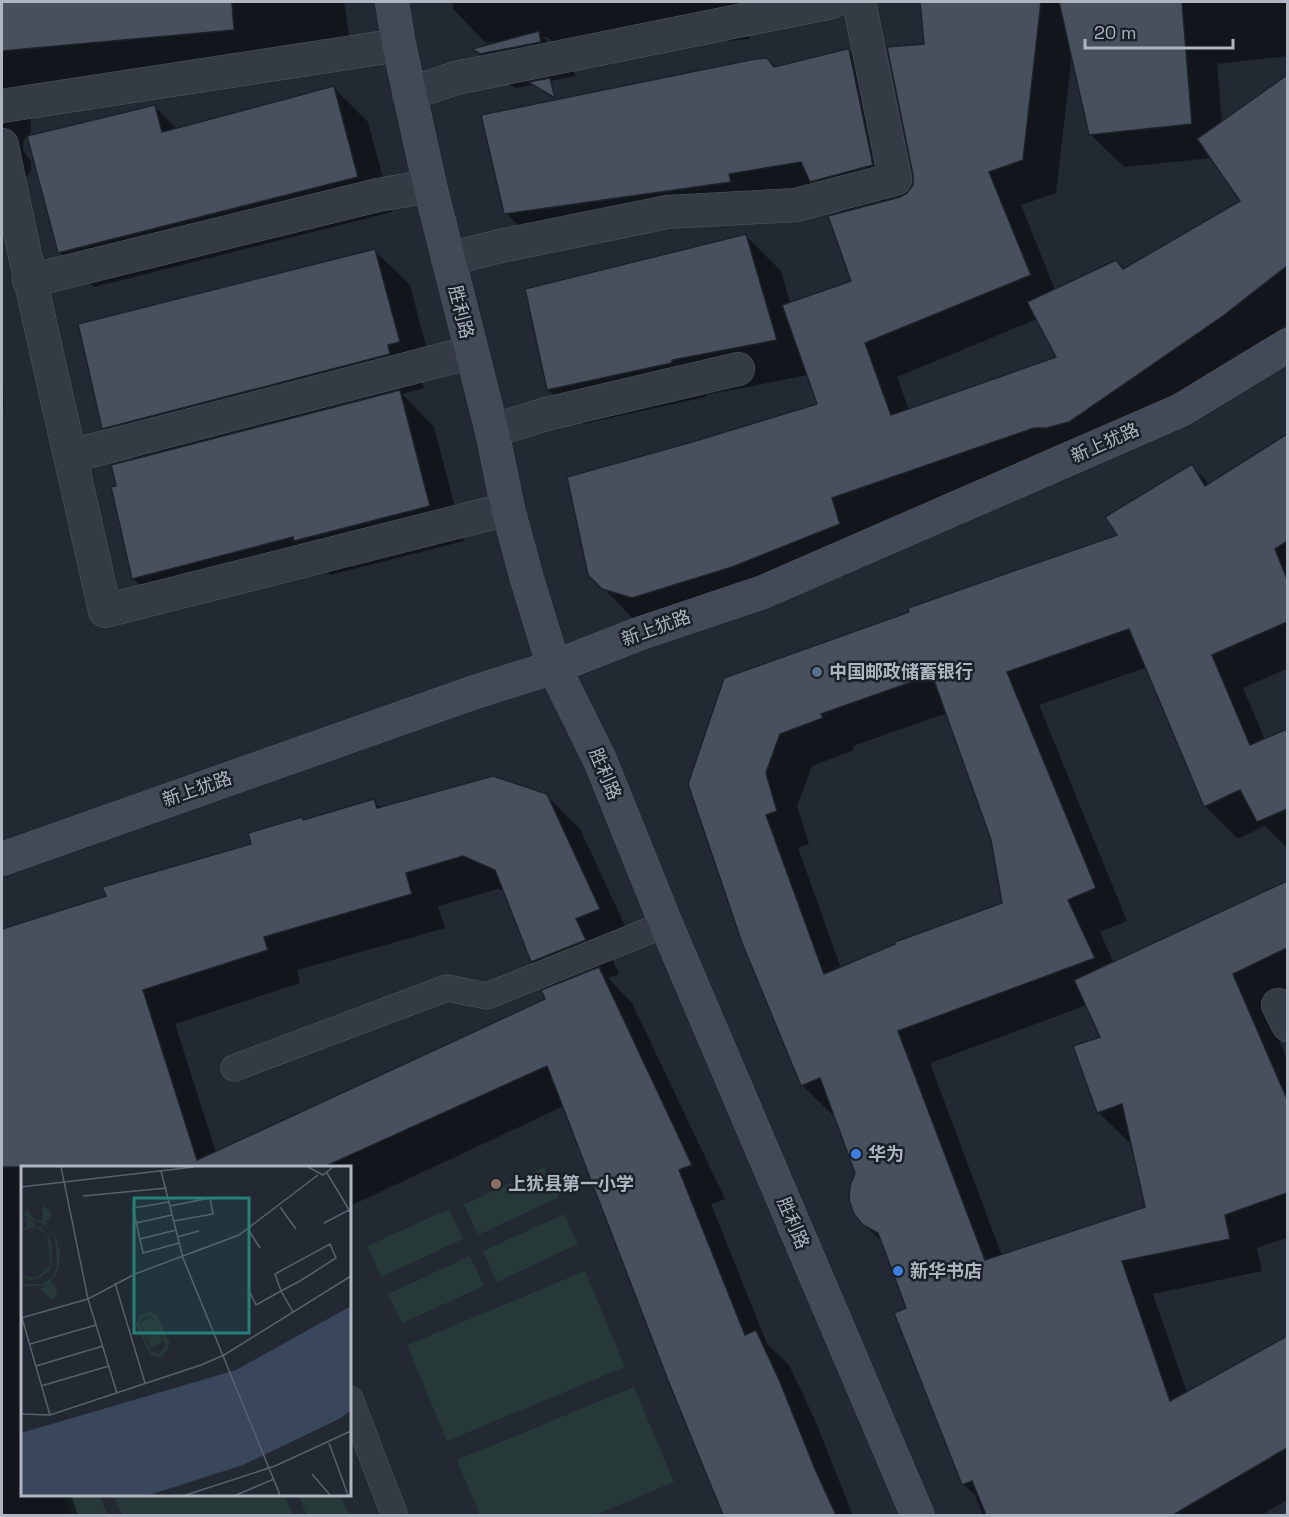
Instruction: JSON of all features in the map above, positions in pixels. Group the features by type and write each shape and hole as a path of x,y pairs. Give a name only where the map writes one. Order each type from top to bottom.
{"street":[{"name":"胜利路","path":"392,2 409,94 430,186 492,431 508,509 554,667 600,760 666,924 918,1515"},
{"path":"409,94 456,78 832,2"},
{"path":"448,259 668,212 796,206 895,179 859,2"},
{"path":"2,106 399,45"},
{"path":"2,145 29,281 105,611 508,509"},
{"path":"29,281 378,195 430,186"},
{"name":"新上犹路","path":"2,859 763,592 1181,410 1287,346"},
{"path":"71,456 472,352"},
{"path":"492,431 546,414 738,369"}],"lane":[{"path":"234,1068 447,988 487,996 666,924"},
{"path":"351,1402 395,1515"}],"shaded area":[{"path":"544,1167 559,1197 478,1235 464,1205"},
{"path":"449,1209 463,1239 381,1277 367,1246"},
{"path":"564,1214 578,1244 497,1282 483,1251"},
{"path":"470,1256 484,1286 402,1323 388,1294"},
{"path":"585,1271 625,1367 447,1441 407,1345"},
{"path":"634,1387 674,1482 595,1515 480,1515 457,1460"},
{"path":"63,1496 99,1496 108,1515 72,1515"},
{"path":"113,1496 284,1496 293,1515 122,1515"},
{"path":"298,1496 340,1496 350,1515 307,1515"}],"building":[{"path":"2,2 232,2 234,30 2,51"},
{"path":"920,2 1041,2 1023,160 989,172 1031,275 865,343 891,415 1056,357 1027,302 1116,260 1123,269 1240,201 1197,139 1287,75 1287,266 1223,316 1069,422 1047,428 1034,428 832,498 840,524 732,567 632,598 602,589 588,575 567,477 817,404 782,305 851,281 828,216 900,197 907,193 913,185 913,175 887,47 924,44"},
{"path":"1059,2 1182,2 1192,124 1089,135"},
{"path":"539,31 541,42 480,54 472,49"},
{"path":"849,49 873,165 810,182 801,162 729,174 731,182 504,214 481,115 755,59 767,58 774,67"},
{"path":"550,78 555,98 528,82"},
{"path":"334,86 358,177 58,253 27,136 155,105 162,132"},
{"path":"746,234 777,340 672,360 672,363 547,390 525,289"},
{"path":"375,249 400,342 388,345 390,354 102,429 78,324"},
{"path":"400,390 430,506 294,541 293,537 132,579 111,487 116,486 111,465"},
{"path":"1287,434 1287,541 1275,549 1287,579 1287,622 1212,655 1250,745 1287,729 1287,809 1257,822 1240,790 1204,807 1129,629 1007,672 1096,888 1068,900 1095,958 898,1031 985,1260 1145,1207 1122,1104 1097,1113 1073,1046 1100,1037 1074,980 1287,881 1287,948 1233,974 1287,1099 1287,1193 1225,1215 1230,1239 1122,1261 1170,1401 1287,1336 1287,1448 1173,1515 986,1515 972,1481 962,1485 894,1313 906,1308 878,1233 863,1225 854,1214 849,1200 850,1186 855,1173 820,1078 801,1086 742,943 688,784 724,678 909,612 908,608 1117,535 1105,517 1192,464 1205,486","holes":["932,675 991,840 1002,903 895,942 895,944 824,974 766,815 777,811 766,773 780,734 823,718 821,714"]},
{"path":"493,776 547,794 600,909 576,919 586,940 531,962 495,870 463,856 406,873 412,894 264,937 268,950 143,990 197,1160 545,999 541,990 599,967 692,1165 679,1170 745,1335 756,1330 836,1515 723,1515 669,1383 547,1066 326,1166 2,1167 2,929 106,896 102,887 251,844 248,833 374,799 377,808"}],"place":[{"name":"中国邮政储蓄银行","path":"817,672"},
{"name":"华为","path":"856,1154"},
{"name":"上犹县第一小学","path":"496,1184"},
{"name":"新华书店","path":"898,1271"}]}
